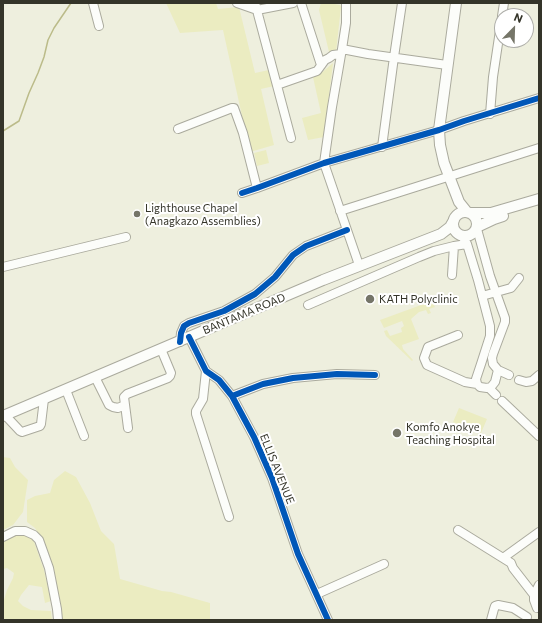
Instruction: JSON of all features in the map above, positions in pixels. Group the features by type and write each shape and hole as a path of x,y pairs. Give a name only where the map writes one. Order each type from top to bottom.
{"main road":[{"path":"456,3 439,130 440,145 444,163 459,202 468,213 472,214 476,220 477,228"},
{"path":"441,234 450,227 455,218 463,212 490,213 539,199"},
{"path":"459,202 453,224 454,228 462,238"},
{"path":"441,234 462,238 469,236 475,232 477,228 494,219 539,205"},
{"name":"BANTAMA ROAD","path":"4,416 359,265 441,234"}],"street":[{"path":"93,3 99,26"},
{"path":"237,3 256,6 293,3"},
{"path":"301,3 321,65"},
{"path":"346,3 346,23 324,163 359,265"},
{"path":"382,147 402,3"},
{"path":"256,6 291,138"},
{"path":"490,114 497,48"},
{"path":"277,84 317,71 326,60 333,55 342,52 394,57 447,65"},
{"path":"242,193 324,163 439,130 539,98"},
{"path":"178,129 234,108 243,134 257,188"},
{"path":"340,211 539,148"},
{"path":"477,228 495,293 505,318 505,322 493,354 493,364 498,370 509,375"},
{"path":"180,342 181,333 184,326 224,311 255,294 275,277 293,255 306,246 347,230"},
{"path":"3,267 126,237"},
{"path":"308,305 419,257 434,251 454,246 462,238 476,272 490,326 490,332 476,379 477,384"},
{"path":"452,275 454,246"},
{"path":"476,272 482,274 488,269"},
{"path":"482,296 511,288 518,278"},
{"path":"458,335 428,347 424,358 427,365 465,382 477,384 480,387 489,388 539,436"},
{"name":"ELLIS AVENUE","path":"189,338 206,371 219,380 232,396 254,437 272,478 298,554 328,620"},
{"path":"128,428 124,398 127,394 170,376 171,373 161,350"},
{"path":"489,388 495,382 498,370"},
{"path":"206,371 203,399 196,411 196,414 229,517"},
{"path":"232,396 263,384 293,378 337,374 375,375"},
{"path":"519,380 526,382 532,381 539,375"},
{"path":"95,377 109,405 118,408 125,405"},
{"path":"66,390 84,436"},
{"path":"4,416 22,432 40,426 44,399"},
{"path":"458,530 511,563 513,568 534,596 534,600 538,607 526,619 513,608 498,605 494,609 491,620"},
{"path":"3,537 15,531 26,531 34,534 39,540 49,568 58,620"},
{"path":"503,558 539,532"},
{"path":"317,594 384,564"},
{"path":"534,596 539,585"}],"green space":[{"path":"166,3 216,3 218,9 239,7 255,73 269,70 274,86 261,89 274,145 250,152 223,30 180,33"},
{"path":"321,3 340,5 341,7 336,52 331,54 329,52 319,10"},
{"path":"333,63 324,137 308,140 302,118 321,113 313,77 320,74"},
{"path":"266,150 269,163 257,166 254,153"},
{"path":"432,301 435,307 429,309 431,313 428,314 426,310 419,312 411,319 419,339 402,345 403,349 413,360 412,361 386,336 384,331 387,330 390,336 402,332 401,328 404,326 402,321 384,328 380,320"},
{"path":"459,408 487,419 481,433 453,422"},
{"path":"3,457 10,458 15,467 28,480 23,512 13,525 3,530"},
{"path":"65,471 76,477 90,503 101,531 114,544 120,579 210,603 210,620 60,620 39,535 35,528 27,522 27,500 35,496 50,493 54,480"},
{"path":"16,533 29,535 33,539 44,570 51,601 45,603 42,587 29,585 18,601 23,606 31,610 51,611 52,620 3,620 3,603 14,573 7,568 3,569 3,539"}],"waterway":[{"path":"3,131 19,121 44,57 48,40 54,28 71,3"}],"cycle path":[{"path":"242,193 324,163 439,130 539,98"},
{"path":"180,342 181,333 184,326 224,311 255,294 275,277 293,255 306,246 347,230"},
{"path":"189,337 206,371 219,380 232,396 254,437 272,478 298,554 328,620"},
{"path":"232,396 263,384 293,378 337,374 375,375"}],"place":[{"name":"Lighthouse Chapel (Anagkazo Assemblies)","path":"137,214"},
{"name":"KATH Polyclinic","path":"370,299"},
{"name":"Komfo Anokye Teaching Hospital","path":"397,433"}]}
